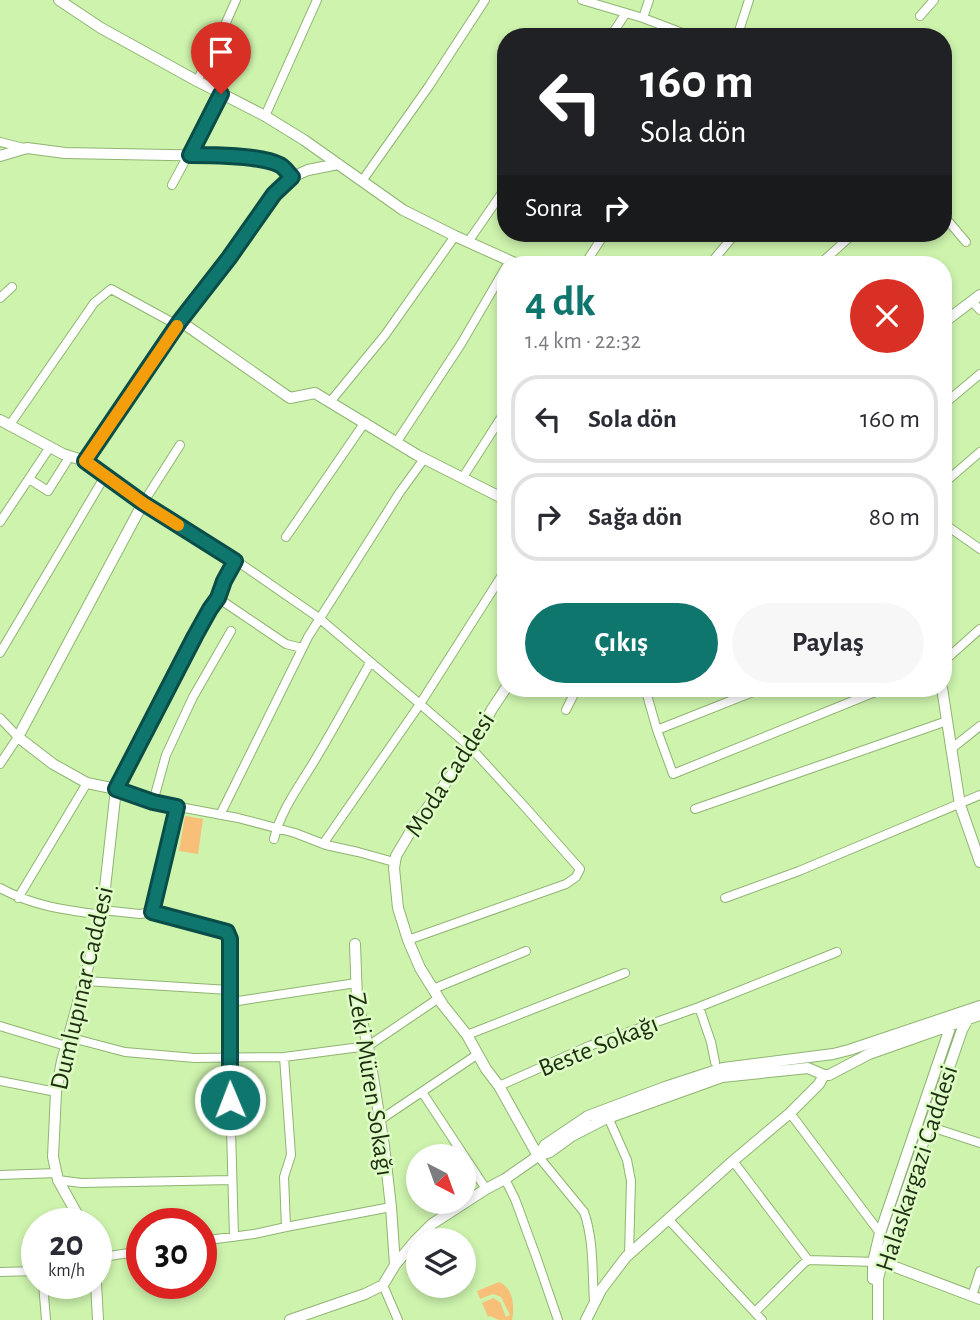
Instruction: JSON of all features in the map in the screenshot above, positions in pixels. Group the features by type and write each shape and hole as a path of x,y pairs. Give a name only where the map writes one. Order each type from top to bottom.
{"street":[{"path":"197,81 236,0"},
{"path":"265,116 317,0"},
{"path":"362,181 485,0"},
{"path":"582,0 670,28"},
{"path":"643,18 649,0"},
{"path":"740,28 749,0"},
{"path":"920,16 934,0"},
{"path":"65,2 101,27 265,116 404,210 497,257"},
{"path":"616,28 626,13"},
{"path":"172,185 221,94"},
{"path":"0,142 65,153 221,156 267,160 283,166 292,177"},
{"path":"0,156 27,148"},
{"path":"85,461 178,323 229,258 274,194 292,177 308,170 338,164"},
{"path":"468,242 497,200"},
{"path":"952,226 966,242"},
{"path":"330,402 385,335 454,236"},
{"path":"717,256 728,242"},
{"path":"829,256 844,242"},
{"path":"397,443 497,285"},
{"path":"0,298 12,287"},
{"path":"408,940 566,884 576,877 580,869 471,748 319,618 143,503 85,461 50,447 5,423 94,303 111,289 178,323 290,398 315,393 424,459 497,495"},
{"path":"952,317 977,302"},
{"path":"952,397 980,374"},
{"path":"286,537 365,422"},
{"path":"463,477 497,424"},
{"path":"0,764 44,690 143,503 180,445"},
{"path":"0,522 50,447"},
{"path":"952,476 980,452"},
{"path":"29,479 48,491 70,456"},
{"path":"220,815 319,618 424,459"},
{"path":"0,653 105,476"},
{"path":"952,529 980,549"},
{"path":"116,789 235,561"},
{"path":"323,844 420,704 497,583"},
{"path":"218,598 286,644 302,648"},
{"path":"952,654 980,629"},
{"path":"153,802 166,755 193,697 231,631"},
{"path":"274,839 276,828 370,663"},
{"name":"Moda Caddesi","path":"394,862 412,830 471,748 501,697"},
{"path":"566,710 572,697"},
{"path":"648,697 674,774 863,697"},
{"path":"657,730 740,697"},
{"path":"943,697 960,804 980,862"},
{"path":"0,718 18,737 53,764 87,783 116,789 153,802 276,828 323,844 394,862 398,908 420,968 467,1035 538,1156 584,1212 588,1222 594,1304"},
{"path":"695,809 947,721"},
{"path":"951,749 980,726"},
{"path":"18,898 87,783"},
{"name":"Dumlupınar Caddesi","path":"74,1208 58,1177 53,1157 56,1093 67,1041 102,913 116,789"},
{"path":"725,898 799,871 980,795"},
{"path":"152,912 177,807"},
{"path":"0,888 18,898 43,906 102,913 152,912 227,932 230,939 229,1058 234,1237"},
{"name":"Zeki Müren Sokağı","path":"355,944 357,1000 368,1046 380,1120 395,1265"},
{"path":"0,1026 125,1052 195,1058 284,1058 368,1046 436,994 526,951"},
{"name":"Beste Sokağı","path":"499,1086 589,1046 699,1007 837,952"},
{"path":"467,1035 625,973"},
{"path":"85,981 229,990"},
{"path":"229,1000 238,1001 356,984"},
{"path":"538,1156 545,1145 588,1116 665,1087 723,1068 849,1050 980,1006"},
{"path":"699,1007 715,1062"},
{"path":"586,1319 601,1290 629,1254 790,1113 819,1084 824,1074 869,1054 980,1015"},
{"name":"Halaskargazi Caddesi","path":"878,1320 877,1262 968,1019"},
{"path":"872,1320 880,1233 951,1025"},
{"path":"380,1120 478,1054"},
{"path":"295,1319 383,1285 395,1265 432,1224 486,1189 505,1180 538,1156 550,1152 572,1136 608,1118 722,1077 808,1068 824,1074 834,1071 834,1059 825,1055"},
{"path":"824,1074 816,1067 825,1055"},
{"path":"284,1058 291,1155 284,1177 286,1227"},
{"path":"0,1081 56,1093"},
{"path":"422,1092 486,1189"},
{"path":"790,1113 880,1233"},
{"path":"608,1118 627,1160 631,1181 629,1254"},
{"path":"928,1126 980,1143"},
{"path":"733,1161 808,1260"},
{"path":"0,1175 58,1177 81,1183 232,1180"},
{"path":"505,1180 515,1199 558,1320"},
{"path":"217,1239 391,1207"},
{"path":"668,1219 762,1320"},
{"path":"755,1312 808,1260 877,1262 976,1297 980,1270"},
{"path":"0,1272 21,1272"},
{"path":"383,1285 398,1320"},
{"path":"44,1299 46,1320"},
{"path":"97,1299 98,1320"}],"shaded area":[{"path":"185,816 203,819 198,854 179,851"},
{"path":"499,1282 507,1288 512,1298 512,1320 488,1317 482,1303 493,1298 500,1302 506,1317 510,1315 501,1297 493,1294 480,1299 477,1291"}],"slow traffic":[{"path":"177,326 85,461 178,525"}],"route":[{"path":"221,94 190,155 267,160 283,166 292,177 274,194 180,321 85,461 143,503 235,561 116,789 177,807 152,912 227,932 230,939 230,1100"}]}
